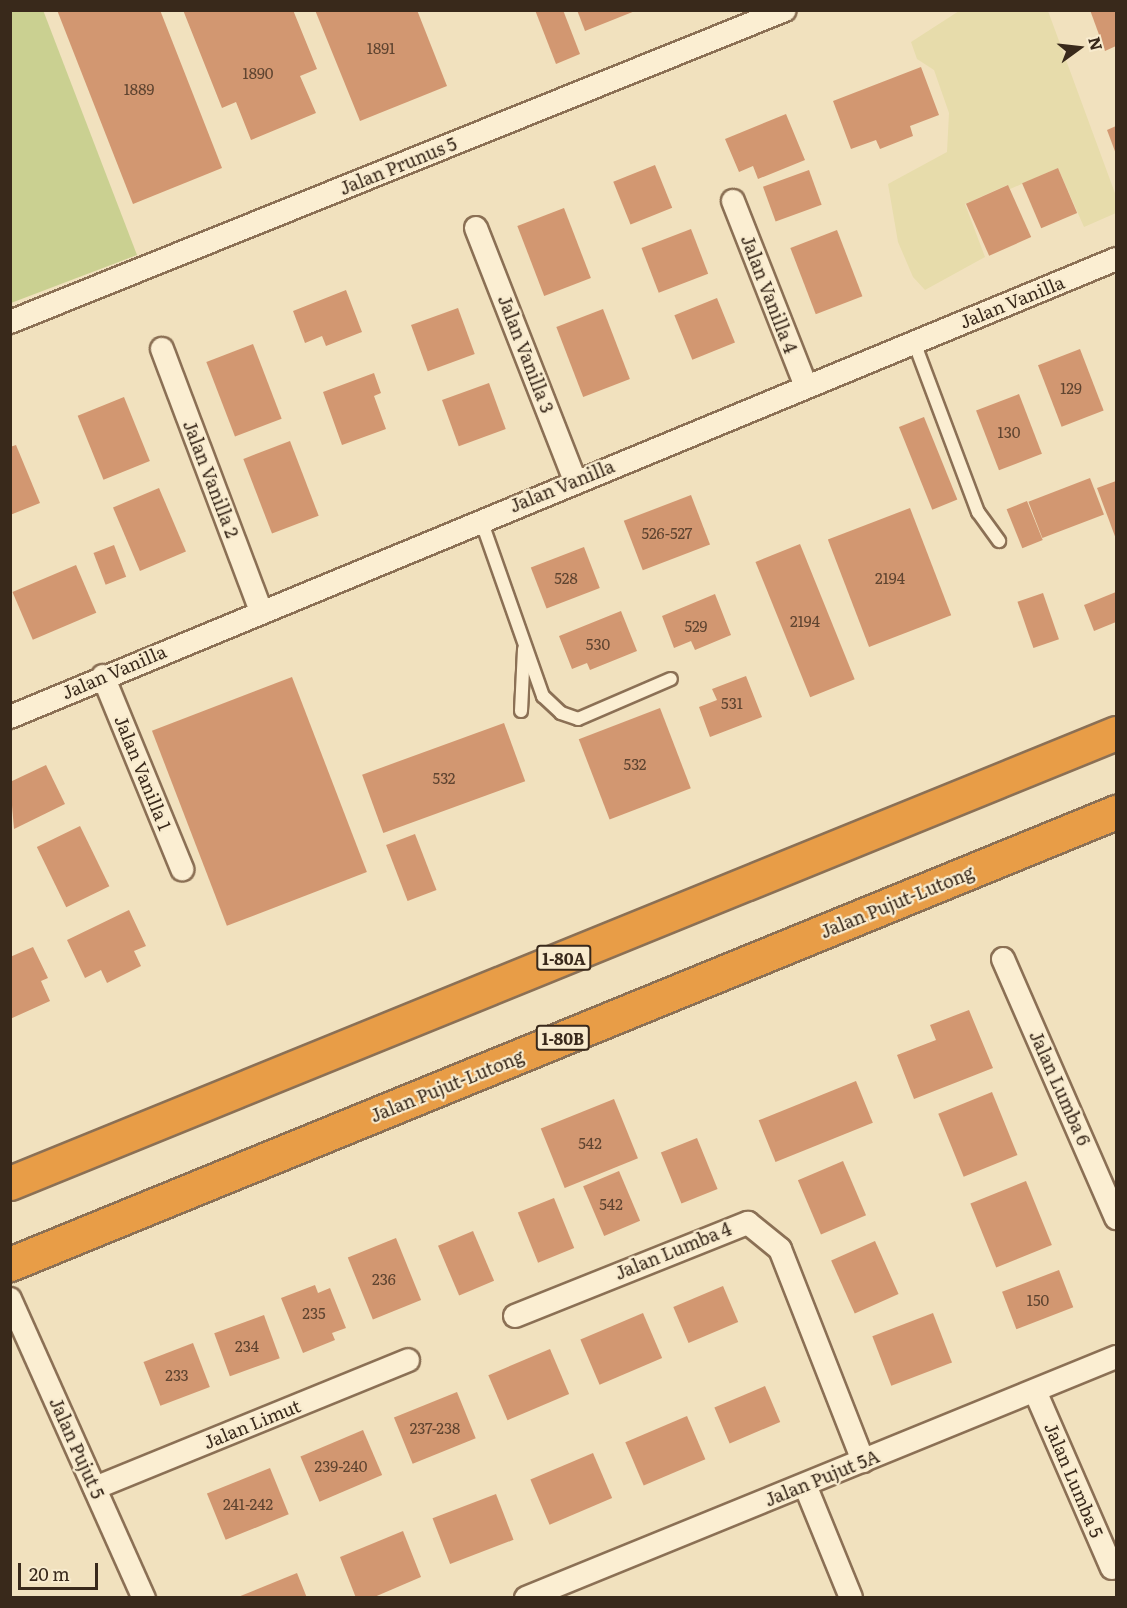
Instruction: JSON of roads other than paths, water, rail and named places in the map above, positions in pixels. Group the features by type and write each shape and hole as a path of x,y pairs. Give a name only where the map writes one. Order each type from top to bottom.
{"highway":[{"name":"1-80A","path":"10,1183 1116,733"},
{"name":"Jalan Pujut-Lutong","path":"10,1264 1116,812"}],"street":[{"name":"Jalan Prunus 5","path":"10,322 785,10"},
{"name":"Jalan Vanilla 4","path":"733,201 806,386"},
{"name":"Jalan Vanilla 3","path":"476,228 575,480"},
{"name":"Jalan Vanilla","path":"10,717 261,609 1116,259"},
{"name":"Jalan Vanilla 2","path":"162,349 261,609"},
{"name":"Jalan Vanilla 1","path":"103,676 182,869"},
{"name":"Jalan Lumba 6","path":"1003,959 1116,1218"},
{"name":"Jalan Lumba 4","path":"515,1316 748,1223 780,1249 863,1461"},
{"name":"Jalan Pujut 5","path":"10,1299 144,1598"},
{"name":"Jalan Pujut 5A","path":"526,1598 564,1590 805,1485 1116,1357"},
{"name":"Jalan Limut","path":"95,1488 408,1360"},
{"name":"Jalan Lumba 5","path":"1035,1391 1112,1568"},
{"path":"805,1485 851,1598"}],"lane":[{"path":"914,342 978,512 999,541"},
{"path":"481,520 543,696 561,713 578,720 671,679"},
{"path":"521,711 525,642"}]}
